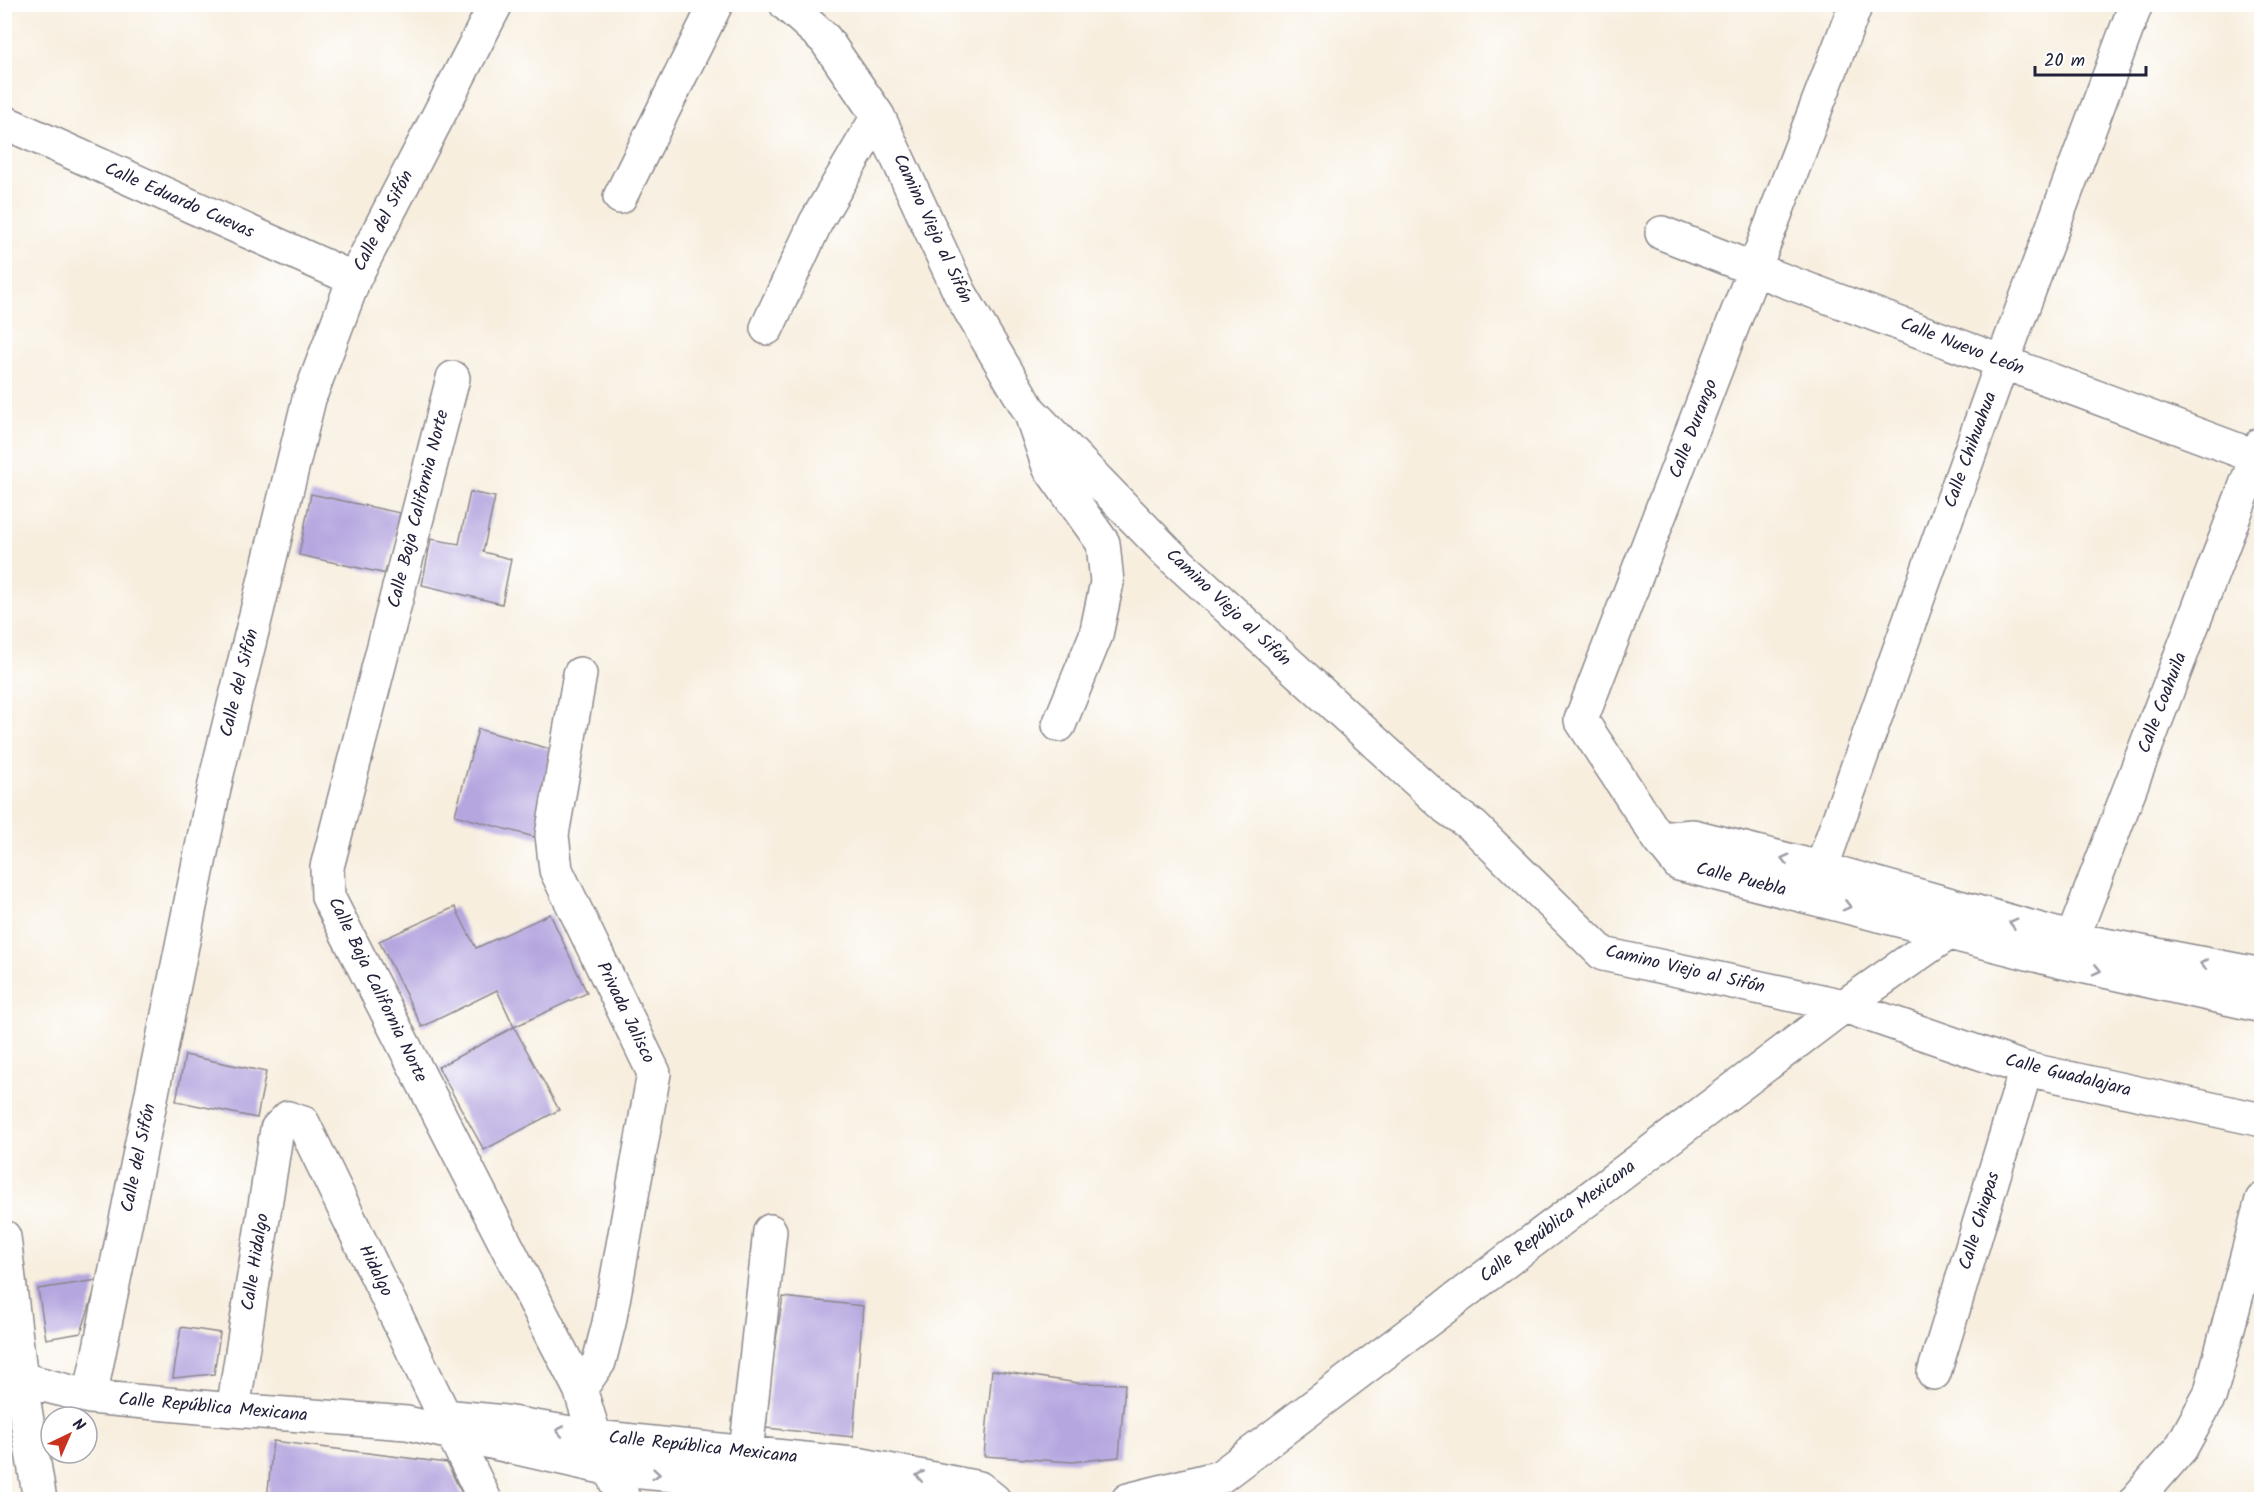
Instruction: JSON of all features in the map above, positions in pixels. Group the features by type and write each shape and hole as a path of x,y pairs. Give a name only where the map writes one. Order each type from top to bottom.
{"street":[{"name":"Calle del Sifón","path":"90,1397 217,774 309,399 354,279 496,4"},
{"path":"620,197 716,4"},
{"name":"Camino Viejo al Sifón","path":"786,4 825,39 878,116 960,293 1029,410 1168,553 1447,808 1473,826 1603,954 1844,1006"},
{"name":"Calle Durango","path":"1659,839 1581,720 1756,270 1856,4"},
{"name":"Calle Chihuahua","path":"1816,883 2002,363 2136,4"},
{"path":"767,328 816,222 878,116"},
{"name":"Calle Eduardo Cuevas","path":"4,122 354,279"},
{"name":"Calle Nuevo León","path":"1662,232 2002,363 2260,453"},
{"name":"Calle Baja California Norte","path":"453,378 327,867 328,897 580,1389 595,1437 624,1500"},
{"path":"1029,410 1049,466 1102,543 1107,582 1096,635 1059,725"},
{"name":"Calle Coahuila","path":"2068,950 2260,453"},
{"name":"Privada Jalisco","path":"580,674 552,835 556,870 654,1073 606,1333 599,1362 580,1389"},
{"name":"Calle Puebla","path":"1659,839 1693,836 1816,883 2068,950 2262,1006"},
{"name":"Calle República Mexicana","path":"1128,1500 1220,1477 1844,1006 1961,922"},
{"name":"Calle Puebla","path":"2068,950 2262,975"},
{"name":"Calle Guadalajara","path":"1844,1006 2026,1069 2262,1120"},
{"name":"Calle Chiapas","path":"1934,1373 2026,1069"},
{"name":"Calle Hidalgo","path":"233,1410 278,1129 288,1118"},
{"name":"Hidalgo","path":"288,1118 303,1124 451,1425 485,1500"},
{"path":"2136,1500 2181,1448 2210,1395 2262,1200"},
{"path":"747,1467 770,1231"},
{"path":"4,1237 13,1378 40,1500"},
{"name":"Calle República Mexicana","path":"13,1378 90,1397 233,1410 451,1425 505,1422 866,1487 979,1488 994,1500"},
{"name":"Calle República Mexicana","path":"451,1425 610,1470 747,1467"},
{"name":"Calle República Mexicana","path":"866,1487 903,1500"}],"building":[{"path":"470,492 495,497 483,552 511,559 502,604 422,585 431,539 459,544"},
{"path":"311,494 400,513 387,574 299,555"},
{"path":"478,729 561,752 538,838 455,815"},
{"path":"455,907 476,948 550,914 587,993 514,1027 497,990 422,1027 379,941"},
{"path":"514,1027 559,1110 484,1150 438,1067"},
{"path":"185,1055 266,1072 257,1118 176,1101"},
{"path":"98,1280 81,1333 46,1339 38,1289"},
{"path":"783,1297 863,1306 853,1437 766,1428 772,1363"},
{"path":"181,1327 220,1333 214,1374 173,1378"},
{"path":"992,1370 1078,1383 1125,1384 1119,1457 1072,1462 984,1456"},
{"path":"273,1441 447,1463 465,1500 267,1500"}]}
